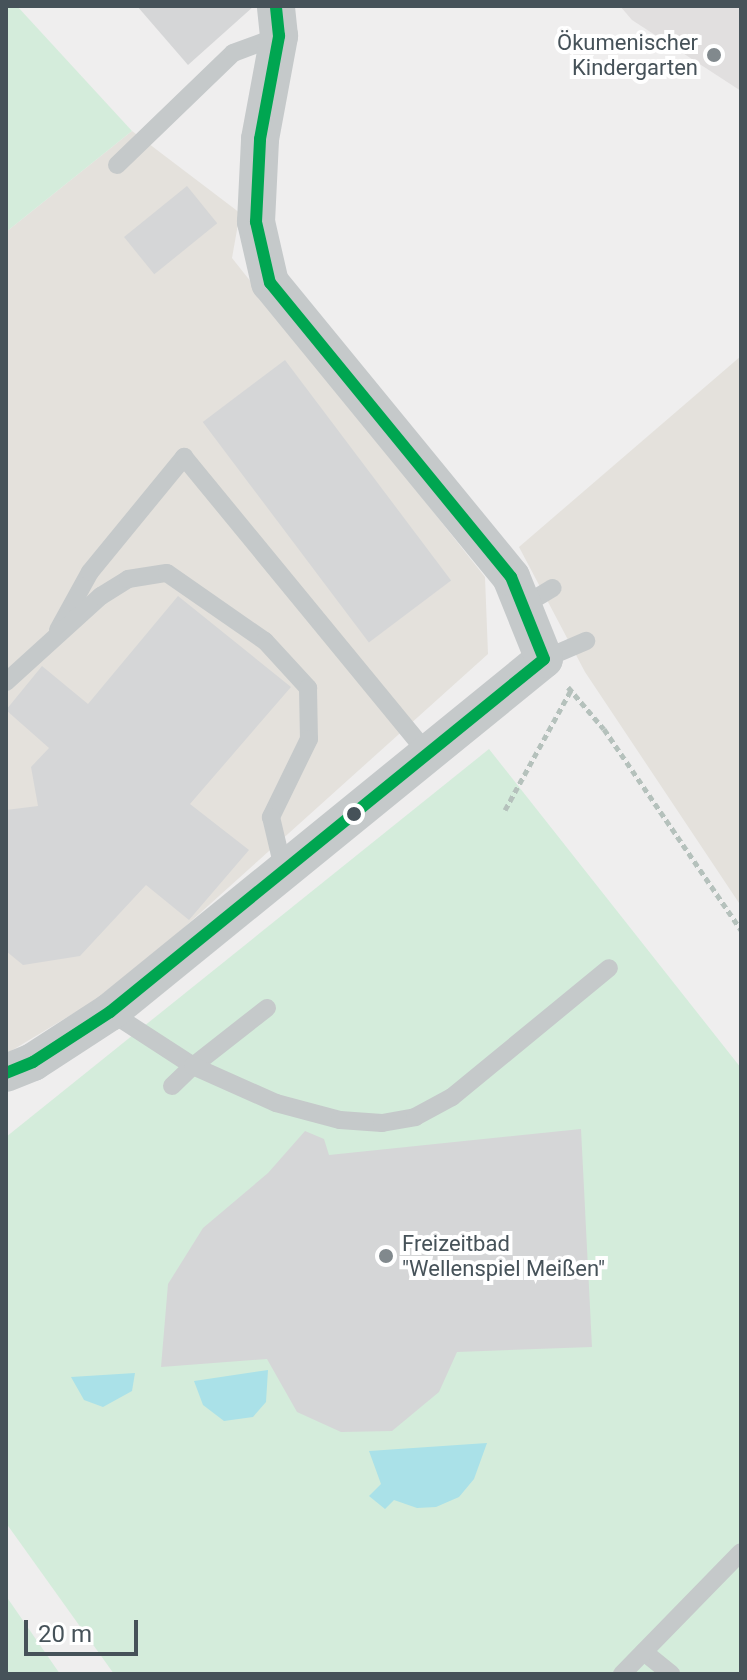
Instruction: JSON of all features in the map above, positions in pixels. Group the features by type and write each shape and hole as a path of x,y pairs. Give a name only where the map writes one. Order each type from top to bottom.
{"street":[{"path":"6,1073 67,1042 110,1012 544,659 540,596 489,547 270,283 256,222 260,139 278,21"}],"lane":[{"path":"117,165 233,53 278,21"},
{"path":"58,630 90,572 184,457 428,754"},
{"path":"6,682 58,630 128,579 167,573 265,641 308,688 309,739 271,817 284,872"},
{"path":"544,659 586,641"},
{"path":"110,1012 193,1066 276,1103 340,1120 382,1123 415,1117 452,1097 609,968"},
{"path":"172,1086 267,1008"},
{"path":"622,1674 741,1552"},
{"path":"644,1652 671,1674"}],"path":[{"path":"544,659 604,729 741,930"},
{"path":"505,810 571,690"}],"shaded area":[{"name":"Ökumenischer Kindergarten","path":"620,6 741,6 741,91 632,20"},
{"path":"132,131 240,213 232,258 485,577 488,654 119,986 6,1054 6,232"},
{"path":"741,356 741,906 585,672 519,547"}],"green space":[{"path":"6,6 17,6 132,131 6,232"},
{"path":"489,749 741,1068 741,1674 114,1674 6,1523 6,1137"},
{"path":"6,1596 60,1674 6,1674"}],"water":[{"path":"268,1370 266,1402 253,1417 224,1421 203,1405 194,1381"},
{"path":"135,1373 132,1391 103,1407 84,1400 71,1377"},
{"path":"487,1443 474,1479 459,1497 436,1507 417,1508 394,1500 385,1509 369,1496 381,1484 369,1451"}],"building":[{"path":"137,6 254,6 188,65"},
{"path":"187,186 217,223 154,274 124,237"},
{"path":"285,360 451,580 369,642 203,422"},
{"path":"178,596 291,687 190,804 249,850 189,920 146,885 80,956 23,965 6,951 6,810 38,806 31,767 49,748 6,710 42,666 88,704"},
{"name":"Freizeitbad \"Wellenspiel Meißen\"","path":"581,1129 592,1347 457,1352 439,1392 392,1431 341,1432 297,1412 267,1359 161,1367 168,1284 203,1228 268,1173 305,1131 324,1139 329,1155"}],"transit line":[{"path":"6,1073 33,1062 110,1012 544,659 511,577 270,283 256,222 260,139 279,36 276,6"}],"place":[{"name":"Ökumenischer Kindergarten","path":"714,55"},
{"name":"Freizeitbad \"Wellenspiel Meißen\"","path":"386,1256"}]}
